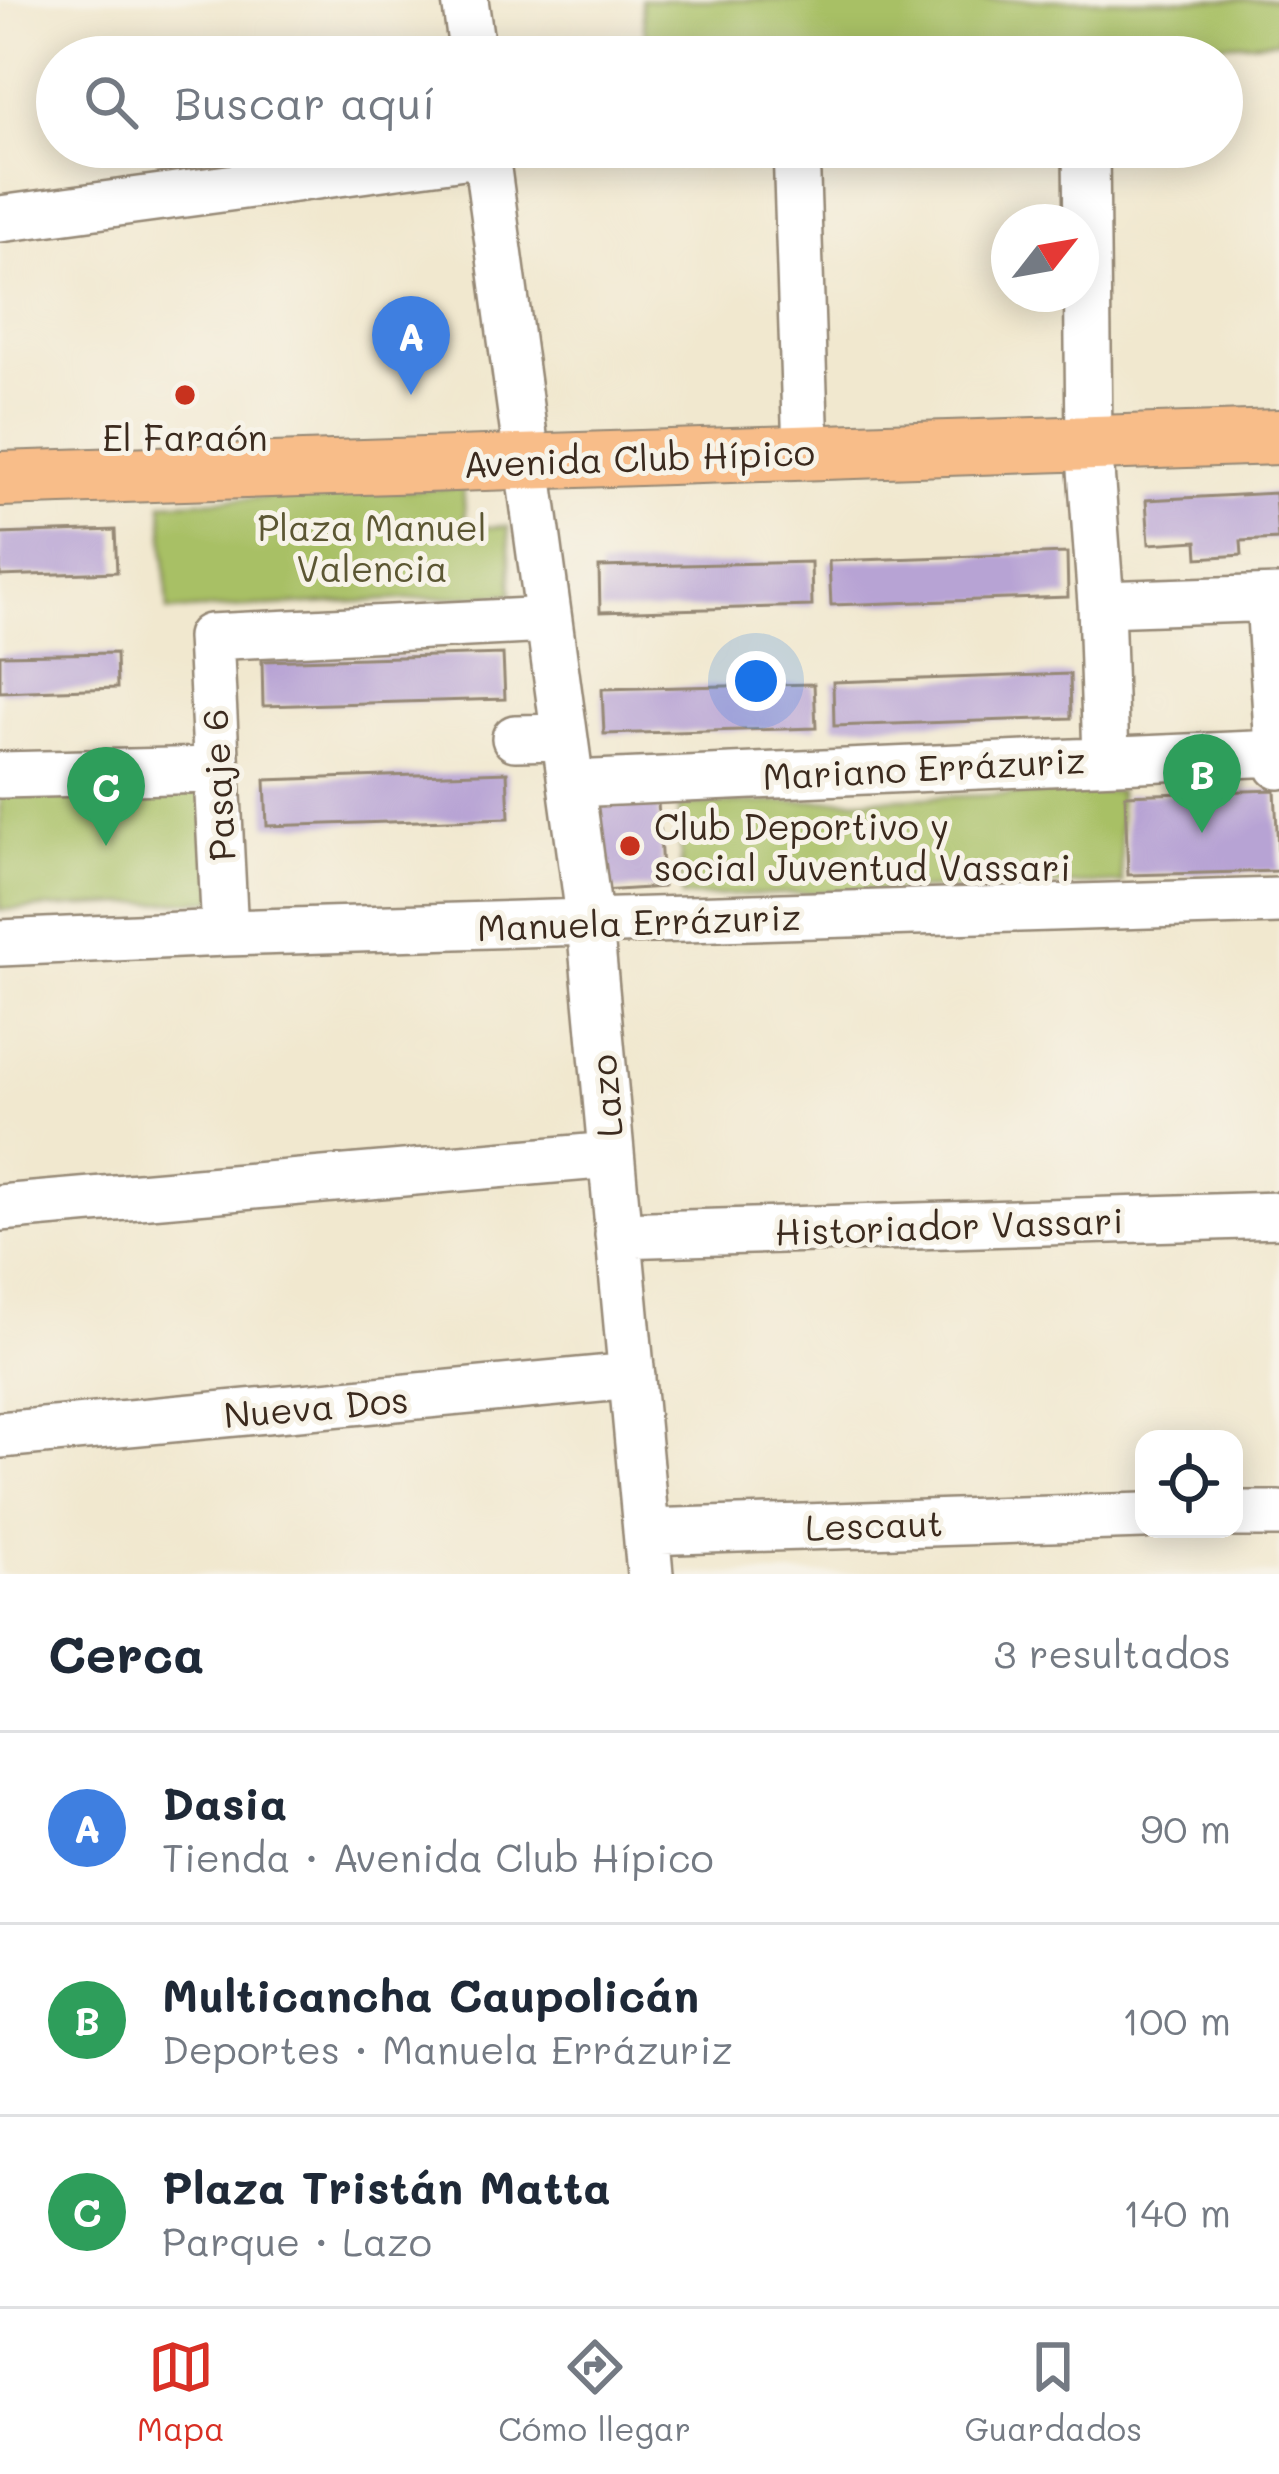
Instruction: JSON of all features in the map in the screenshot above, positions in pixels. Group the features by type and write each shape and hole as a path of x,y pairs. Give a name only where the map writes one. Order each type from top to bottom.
{"main road":[{"name":"Avenida Club Hípico","path":"0,479 1279,437"}],"street":[{"path":"465,0 470,36"},
{"path":"0,219 358,168"},
{"name":"Lazo","path":"487,168 527,461 565,642 564,737 590,924 648,1553"},
{"path":"797,168 806,452"},
{"path":"1087,168 1089,443 1106,759"},
{"path":"1101,604 1274,599 1278,744"},
{"name":"Pasaje 6","path":"225,933 210,637 565,642"},
{"path":"515,738 564,737"},
{"name":"Mariano Errázuriz","path":"571,784 1106,759 1278,744"},
{"path":"0,776 215,770"},
{"name":"Manuela Errázuriz","path":"0,943 1279,901"},
{"path":"0,1208 611,1155"},
{"name":"Historiador Vassari","path":"618,1235 1279,1215"},
{"name":"Nueva Dos","path":"0,1435 632,1376"},
{"path":"1243,1514 1279,1514"},
{"name":"Lescaut","path":"648,1553 1030,1518 1135,1516"}],"green space":[{"path":"641,0 1279,0 1279,41 1243,43 1243,36 645,36"},
{"name":"Plaza Manuel Valencia","path":"463,487 466,528 508,526 512,594 168,611 162,503"},
{"path":"208,782 215,900 0,910 0,792"},
{"path":"1119,791 1122,883 682,897 679,805"}],"building":[{"path":"1275,493 1278,539 1241,541 1242,555 1198,558 1197,541 1149,544 1146,500"},
{"path":"115,530 117,572 0,576 0,534"},
{"path":"1067,553 1068,597 831,605 829,561"},
{"path":"811,562 812,606 600,612 599,567"},
{"path":"116,653 117,688 0,692 0,655"},
{"path":"503,654 505,699 263,706 262,661"},
{"path":"1070,674 1071,718 834,726 833,682"},
{"path":"814,684 816,728 604,734 602,689"},
{"path":"507,772 509,818 267,826 265,780"},
{"path":"1275,790 1279,871 1128,875 1125,795"},
{"name":"Club Deportivo y social Juventud Vassari","path":"658,802 663,887 602,891 597,805"}],"place":[{"name":"El Faraón","path":"185,395"},
{"name":"Dasia","path":"411,395"},
{"name":"Multicancha Caupolicán","path":"1202,833"},
{"name":"Plaza Tristán Matta","path":"106,846"},
{"name":"Club Deportivo y social Juventud Vassari","path":"630,846"}]}
